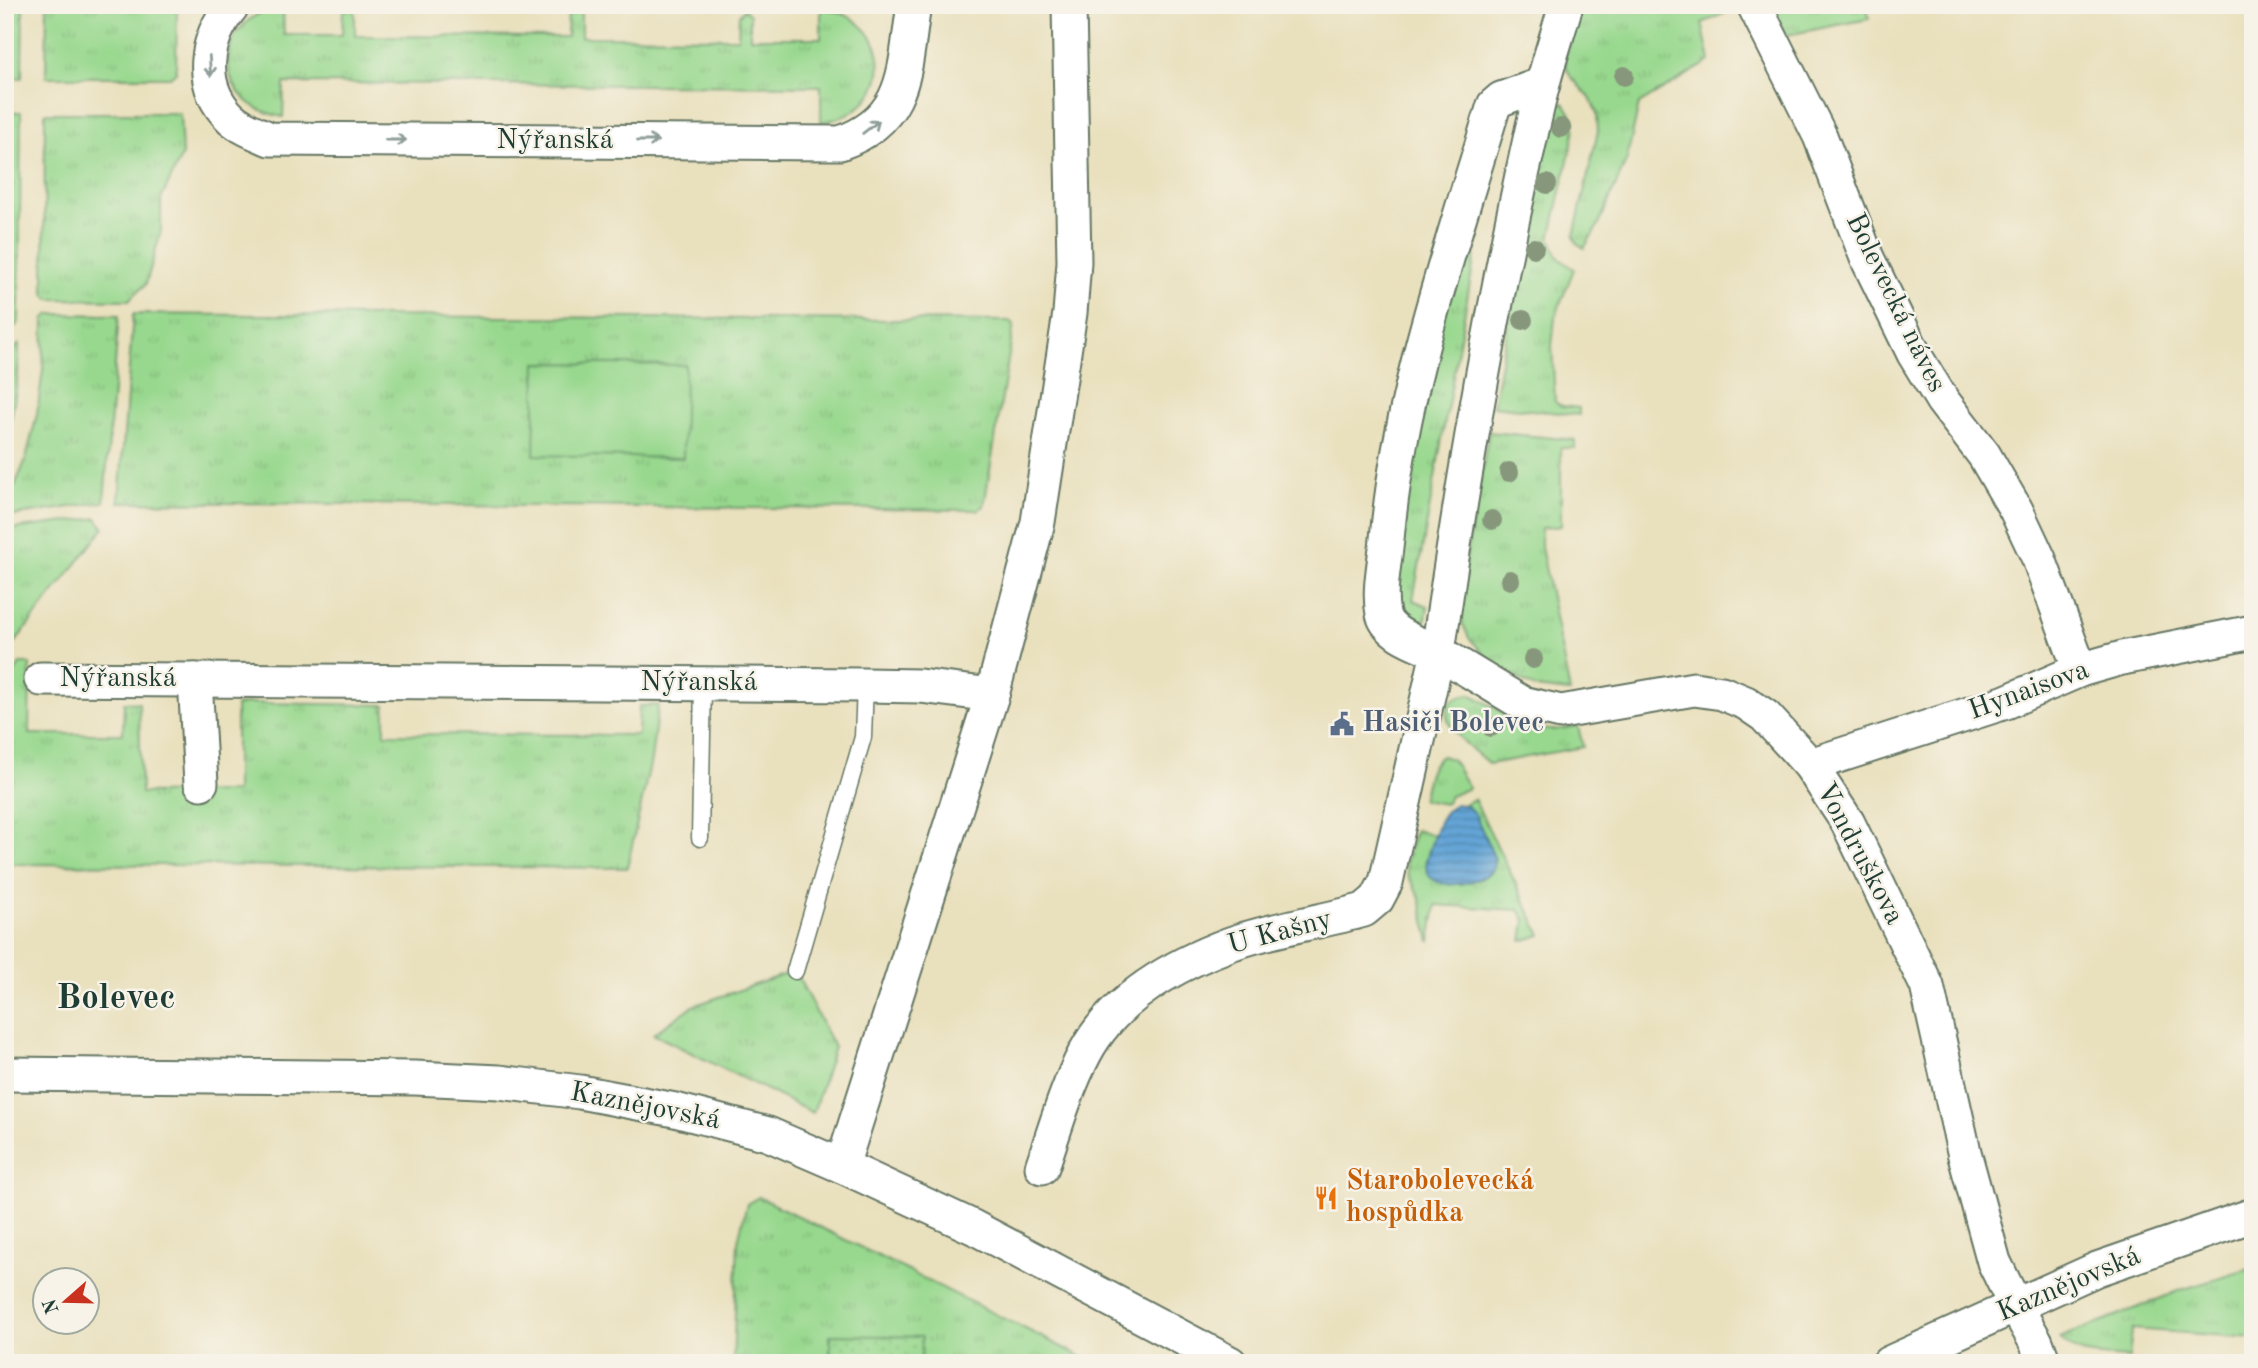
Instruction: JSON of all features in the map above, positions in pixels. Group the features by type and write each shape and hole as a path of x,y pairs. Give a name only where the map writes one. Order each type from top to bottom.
{"street":[{"name":"Nýřanská","path":"233,5 213,37 208,56 210,78 218,100 231,118 249,131 270,139 840,143 860,136 877,124 891,109 899,90 915,5"},
{"path":"842,1166 992,695 1038,522 1070,313 1074,262 1069,5"},
{"path":"1543,84 1501,99 1494,105 1428,324 1405,414 1390,509 1382,586 1383,615 1391,627 1404,637 1438,652 1506,249 1543,84 1566,5"},
{"name":"Bolevecká náves","path":"1754,5 1820,136 1867,258 1914,354 1942,400 1984,455 2017,510 2039,559 2080,670"},
{"name":"Hynaisova","path":"1810,765 2006,702 2080,670 2122,658 2253,632"},
{"name":"Vondruškova","path":"1438,652 1521,703 1561,712 1695,690 1722,693 1746,703 1765,716 1810,765 1848,823 1927,986 1965,1156 1994,1262 2036,1342 2044,1363"},
{"name":"U Kašny","path":"1042,1167 1085,1052 1114,1012 1137,993 1189,961 1232,943 1364,911 1377,899 1386,881 1438,652"},
{"name":"Nýřanská","path":"41,678 865,685 920,686 992,695"},
{"name":"Nýřanská","path":"195,680 201,783"},
{"name":"Kaznějovská","path":"5,1074 499,1082 580,1092 675,1110 768,1134 842,1166 973,1227 1230,1363"},
{"name":"Kaznějovská","path":"1889,1363 2097,1269 2253,1215"}],"lane":[{"path":"700,838 703,683"},
{"path":"795,971 863,737 865,685"}],"green space":[{"path":"5,5 23,5 22,78 5,77"},
{"path":"47,5 177,5 176,72 170,77 46,77"},
{"path":"1580,5 1740,5 1742,11 1728,12 1702,23 1710,61 1639,104 1627,159 1599,224 1584,248 1577,243 1574,236 1598,131 1597,113 1590,98 1571,77 1566,67 1565,57"},
{"path":"1772,5 1867,5 1869,19 1786,35"},
{"path":"283,6 284,35 342,35 343,13 347,8 352,8 355,12 355,36 567,37 568,14 572,8 577,8 581,14 581,37 738,38 739,15 744,9 750,15 750,38 821,38 821,8 847,16 865,29 876,46 879,65 876,84 865,102 847,115 821,122 821,86 284,83 283,117 259,109 242,96 232,79 228,61 232,43 242,27 259,14"},
{"path":"1564,103 1574,119 1575,130 1550,239 1559,258 1574,269 1555,317 1552,346 1555,402 1562,406 1579,408 1579,415 1493,406 1528,214 1554,104"},
{"path":"5,112 21,112 19,322 5,337"},
{"path":"45,113 180,113 182,155 161,199 161,231 146,284 129,300 49,299 44,292"},
{"path":"1499,121 1413,600 1428,606 1426,619 1410,625 1400,621 1393,593 1406,482 1434,346"},
{"path":"50,314 119,315 104,502 5,517 5,499 15,486 26,459 37,414 43,370 44,319"},
{"path":"133,314 1009,321 1014,324 984,506 977,510 119,502"},
{"path":"19,344 17,382 5,444 5,359"},
{"path":"536,363 685,365 683,458 534,455"},
{"path":"1489,432 1575,440 1575,448 1561,448 1561,526 1541,528 1541,547 1570,692 1535,688 1503,670 1469,638 1462,622 1459,595"},
{"path":"97,518 104,528 9,650 5,649 5,530"},
{"path":"20,664 30,664 29,734 123,734 124,702 139,703 141,793 236,792 236,706 249,703 385,705 385,734 638,735 639,706 658,705 651,760 627,868 5,864 5,685"},
{"path":"1470,694 1529,726 1551,730 1578,726 1583,747 1489,764 1467,745 1448,719 1450,703"},
{"path":"1442,756 1452,759 1469,788 1450,796 1445,804 1422,800 1431,769"},
{"path":"1474,799 1541,935 1522,941 1525,920 1519,910 1436,905 1430,942 1419,895 1408,876 1406,863 1415,830 1434,835 1425,863 1449,884 1481,879 1492,871 1467,807 1460,806"},
{"path":"795,971 834,1047 813,1113 653,1034 693,1006"},
{"path":"759,1197 1094,1363 921,1363 921,1337 830,1336 830,1363 733,1363 738,1241 747,1204"},
{"path":"2253,1268 2253,1338 2132,1329 2129,1358 2083,1353 2060,1338 2184,1289"},
{"path":"831,1335 922,1337 921,1363 830,1363"}],"water":[{"path":"1456,804 1467,806 1475,814 1495,859 1492,870 1487,875 1468,882 1445,884 1435,881 1429,875 1426,862 1441,818"}],"place":[{"name":"Hasiči Bolevec","path":"1342,724"},
{"name":"Starobolevecká hospůdka","path":"1326,1198"}],"district":[{"name":"Bolevec","path":"116,998"}]}
